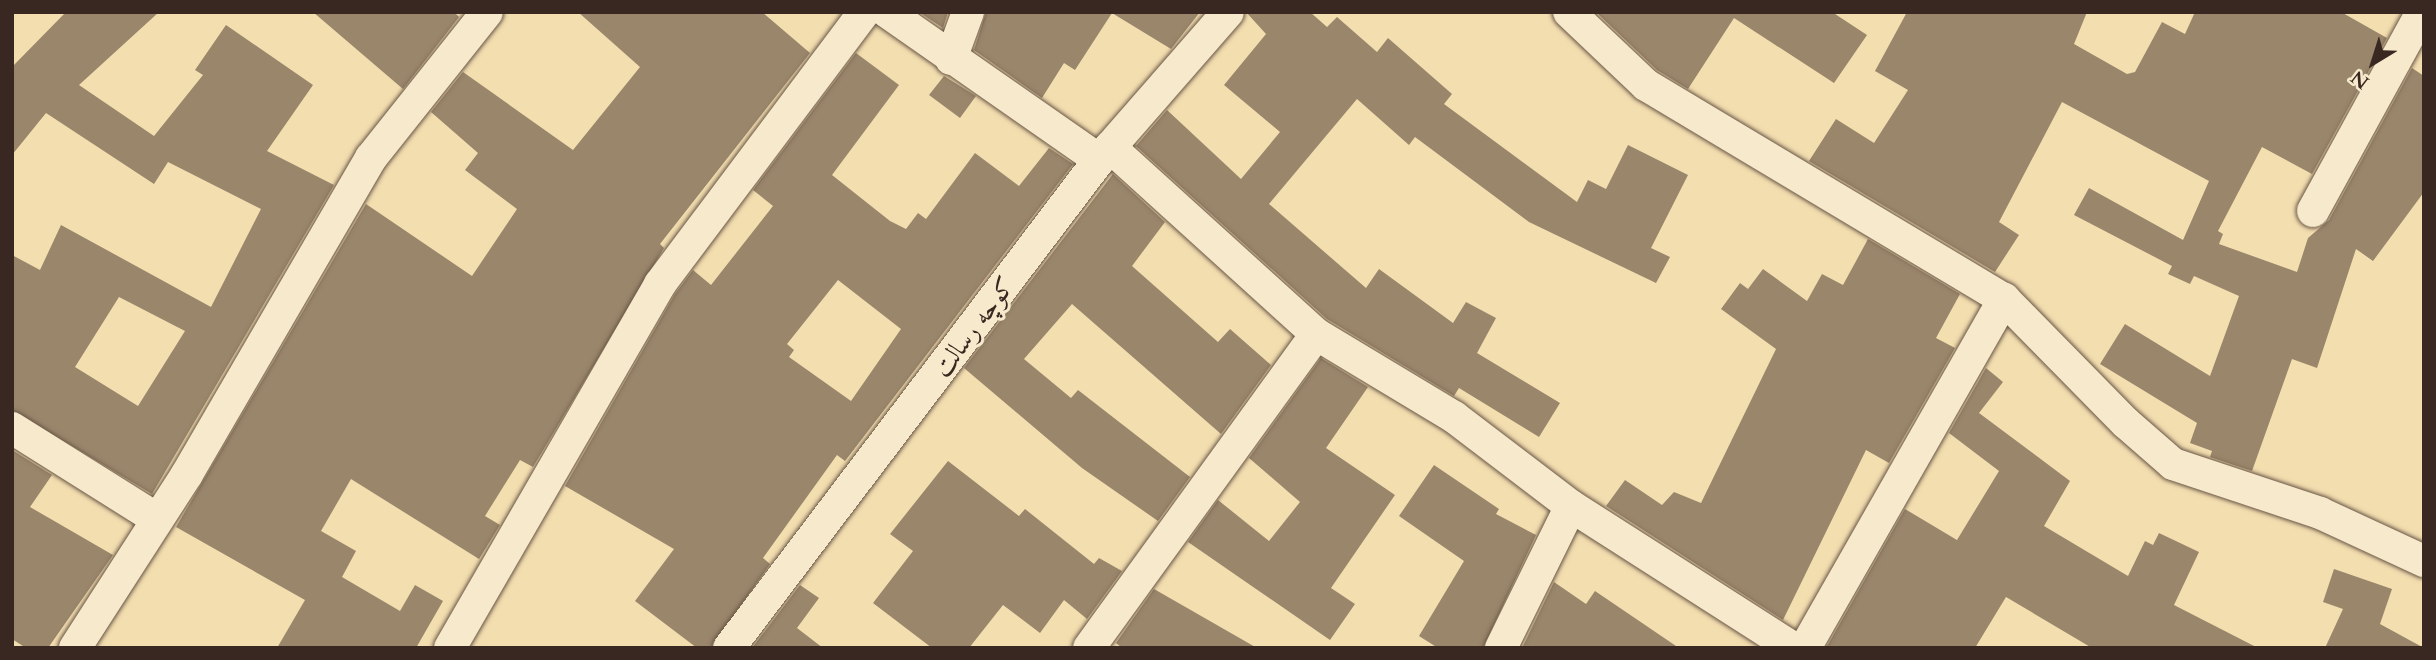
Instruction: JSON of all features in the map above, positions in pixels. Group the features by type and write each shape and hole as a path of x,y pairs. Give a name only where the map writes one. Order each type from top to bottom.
{"street":[{"path":"75,648 157,519 371,158 487,12"},
{"path":"450,648 660,284 864,12"},
{"path":"887,12 951,59 1104,153 1316,334 1454,417 1571,506 1793,648"},
{"path":"951,59 968,12"},
{"name":"کوچه رسالت","path":"729,648 1104,153 1228,12"},
{"path":"1569,12 1646,85 2004,299 2126,424 2174,464 2320,513 2424,561"},
{"path":"2314,211 2422,12"},
{"path":"1805,648 2004,299"},
{"path":"1089,648 1316,334"},
{"path":"12,428 157,519"},
{"path":"1501,648 1571,506"}],"building":[{"path":"66,12 159,12 79,85 154,136 203,75 195,70 226,25 313,85 267,151 334,185 152,494 12,410 12,255 40,270 61,225 211,307 261,209 168,162 154,184 46,113 12,155 12,67","holes":["119,297 185,331 138,406 75,367"]},
{"path":"313,12 454,12 459,17 403,89"},
{"path":"578,12 762,12 810,53 660,244 664,248 533,467 520,460 485,516 500,525 479,559 351,479 321,531 356,551 342,577 400,611 415,585 443,601 416,648 277,648 305,600 176,527 366,204 472,276 517,209 465,170 478,153 431,112 463,72 573,150 640,67"},
{"path":"919,12 948,12 943,28"},
{"path":"986,12 1200,12 1171,49 1112,13 1075,70 1064,63 1042,98 974,50"},
{"path":"1246,12 1310,12 1327,27 1337,17 1377,52 1388,38 1452,94 1444,104 1577,202 1588,180 1606,189 1628,145 1688,175 1651,248 1670,257 1656,283 1529,222 1415,137 1409,145 1357,99 1269,204 1366,288 1379,269 1453,323 1466,302 1496,318 1477,353 1560,403 1539,437 1459,388 1454,396 1327,319 1136,146 1167,110 1241,179 1280,132 1224,85 1266,34"},
{"path":"1596,12 1832,12 1867,35 1834,83 1734,18 1688,89 1657,70"},
{"path":"1907,12 2087,12 2074,44 2127,74 2135,72 2162,22 2185,34 2195,12 2341,12 2387,38 2312,174 2262,147 2218,231 2223,234 2219,244 2297,272 2308,238 2329,220 2412,68 2424,76 2424,192 2373,261 2356,249 2317,368 2292,359 2252,471 2210,457 2212,451 2190,443 2197,423 2100,364 2125,324 2210,376 2239,296 2194,276 2190,284 2168,274 2172,266 2074,215 2089,188 2183,240 2209,181 2062,102 1999,222 2019,235 1995,272 1809,161 1836,119 1874,143 1908,90 1875,71"},
{"path":"856,53 899,85 832,175 890,221 906,229 918,213 926,219 975,153 1019,186 1049,148 1073,164 845,461 837,455 763,558 770,564 711,648 697,648 635,601 674,549 565,486 675,294 693,270 711,285 773,206 753,190","holes":["838,280 901,329 851,401 789,357 794,350 787,344"]},
{"path":"944,76 976,96 960,118 929,95"},
{"path":"1113,174 1165,222 1132,266 1218,342 1230,329 1271,365 1221,434 1072,304 1024,359 1071,398 1078,390 1190,477 1158,521 1082,468 964,368"},
{"path":"1868,239 1960,294 1936,338 1955,348 1889,463 1866,450 1783,620 1606,506 1625,480 1662,505 1674,492 1701,503 1776,349 1721,309 1740,283 1748,289 1763,269 1807,301 1822,274 1843,285"},
{"path":"1321,358 1368,387 1326,448 1395,495 1331,588 1355,604 1330,640 1188,542 1218,500 1269,541 1300,502 1249,458"},
{"path":"1986,368 2003,382 1979,413 2070,481 2044,526 2128,576 2145,541 2153,545 2159,533 2199,552 2174,605 2258,648 2092,648 2006,597 1975,648 1826,648 1905,509 1957,540 1999,471 1949,433"},
{"path":"12,450 52,475 30,507 113,555 48,648 26,648 12,639"},
{"path":"948,461 1019,516 1025,509 1094,564 1099,558 1122,571 1087,619 1064,600 1040,633 1003,605 969,648 932,648 873,603 913,551 890,534"},
{"path":"1434,465 1499,509 1496,514 1536,535 1483,648 1438,648 1419,636 1464,561 1399,516"},
{"path":"2334,569 2392,589 2380,624 2424,648 2325,648 2343,609 2323,602"},
{"path":"1554,582 1586,604 1595,591 1679,648 1522,648"},
{"path":"800,585 819,598 797,628 823,648 752,648"},
{"path":"1154,589 1257,648 1122,648 1116,643"}]}
